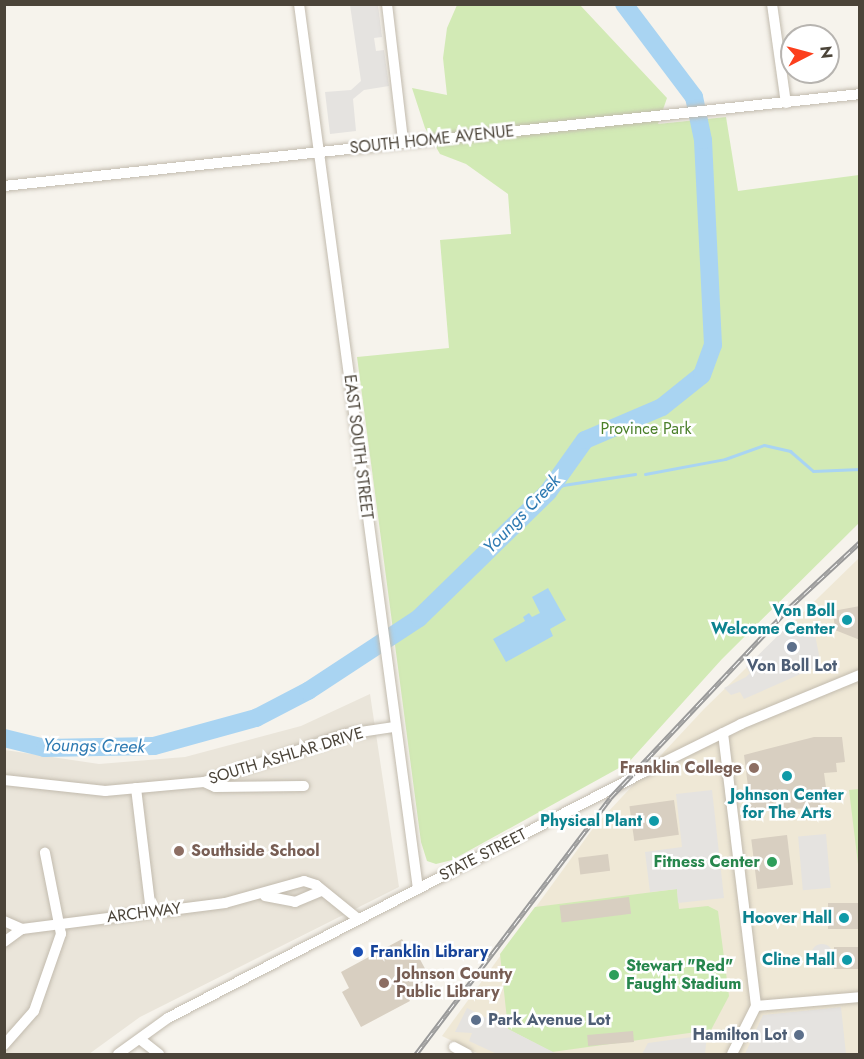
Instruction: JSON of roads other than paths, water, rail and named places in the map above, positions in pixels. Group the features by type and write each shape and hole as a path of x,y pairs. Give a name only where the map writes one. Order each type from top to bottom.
{"street":[{"name":"EAST SOUTH STREET","path":"299,4 394,727 418,889"},
{"path":"387,4 403,141"},
{"path":"772,4 786,103"},
{"name":"SOUTH HOME AVENUE","path":"4,186 403,141 860,94"},
{"name":"STATE STREET","path":"118,1054 141,1040 168,1018 358,919 723,734 860,675"},
{"name":"SOUTH ASHLAR DRIVE","path":"4,780 105,791 204,782 347,734 394,727"},
{"path":"723,734 756,1006 732,1054"},
{"path":"204,782 215,787 304,786"},
{"path":"136,788 151,912"},
{"path":"4,1045 34,1011 61,934 57,925 45,852"},
{"name":"ARCHWAY","path":"4,942 22,929 265,896 304,881 358,919"},
{"name":"ARCHWAY","path":"265,896 296,903 321,891"},
{"path":"4,921 22,929"},
{"path":"756,1006 860,997"},
{"path":"141,1040 159,1054"},
{"path":"454,1047 467,1054"}],"water":[{"path":"548,588 566,620 550,629 553,636 506,662 493,639 525,621 523,617 529,613 532,617 540,613 532,597"}],"waterway":[{"name":"Youngs Creek","path":"4,738 45,748 154,746 256,718 308,691 419,618 548,492 585,440 662,407 702,375 713,345 703,140 694,97 624,4"},
{"path":"645,474 725,459 764,445 790,451 813,471 860,469"},
{"path":"548,492 563,485 635,474"}],"railway":[{"path":"416,1054 610,798 791,606 860,542"}],"place":[{"name":"Von Boll Welcome Center","path":"847,620"},
{"name":"Von Boll Lot","path":"792,647"},
{"name":"Franklin College","path":"754,768"},
{"name":"Johnson Center for The Arts","path":"787,776"},
{"name":"Physical Plant","path":"654,821"},
{"name":"Southside School","path":"179,851"},
{"name":"Fitness Center","path":"772,862"},
{"name":"Hoover Hall","path":"844,918"},
{"name":"Franklin Library","path":"358,952"},
{"name":"Cline Hall","path":"847,960"},
{"name":"Stewart \"Red\" Faught Stadium","path":"614,975"},
{"name":"Johnson County Public Library","path":"384,983"},
{"name":"Park Avenue Lot","path":"476,1020"},
{"name":"Hamilton Lot","path":"799,1035"}],"park label":[{"name":"Province Park","path":"646,429"}]}
